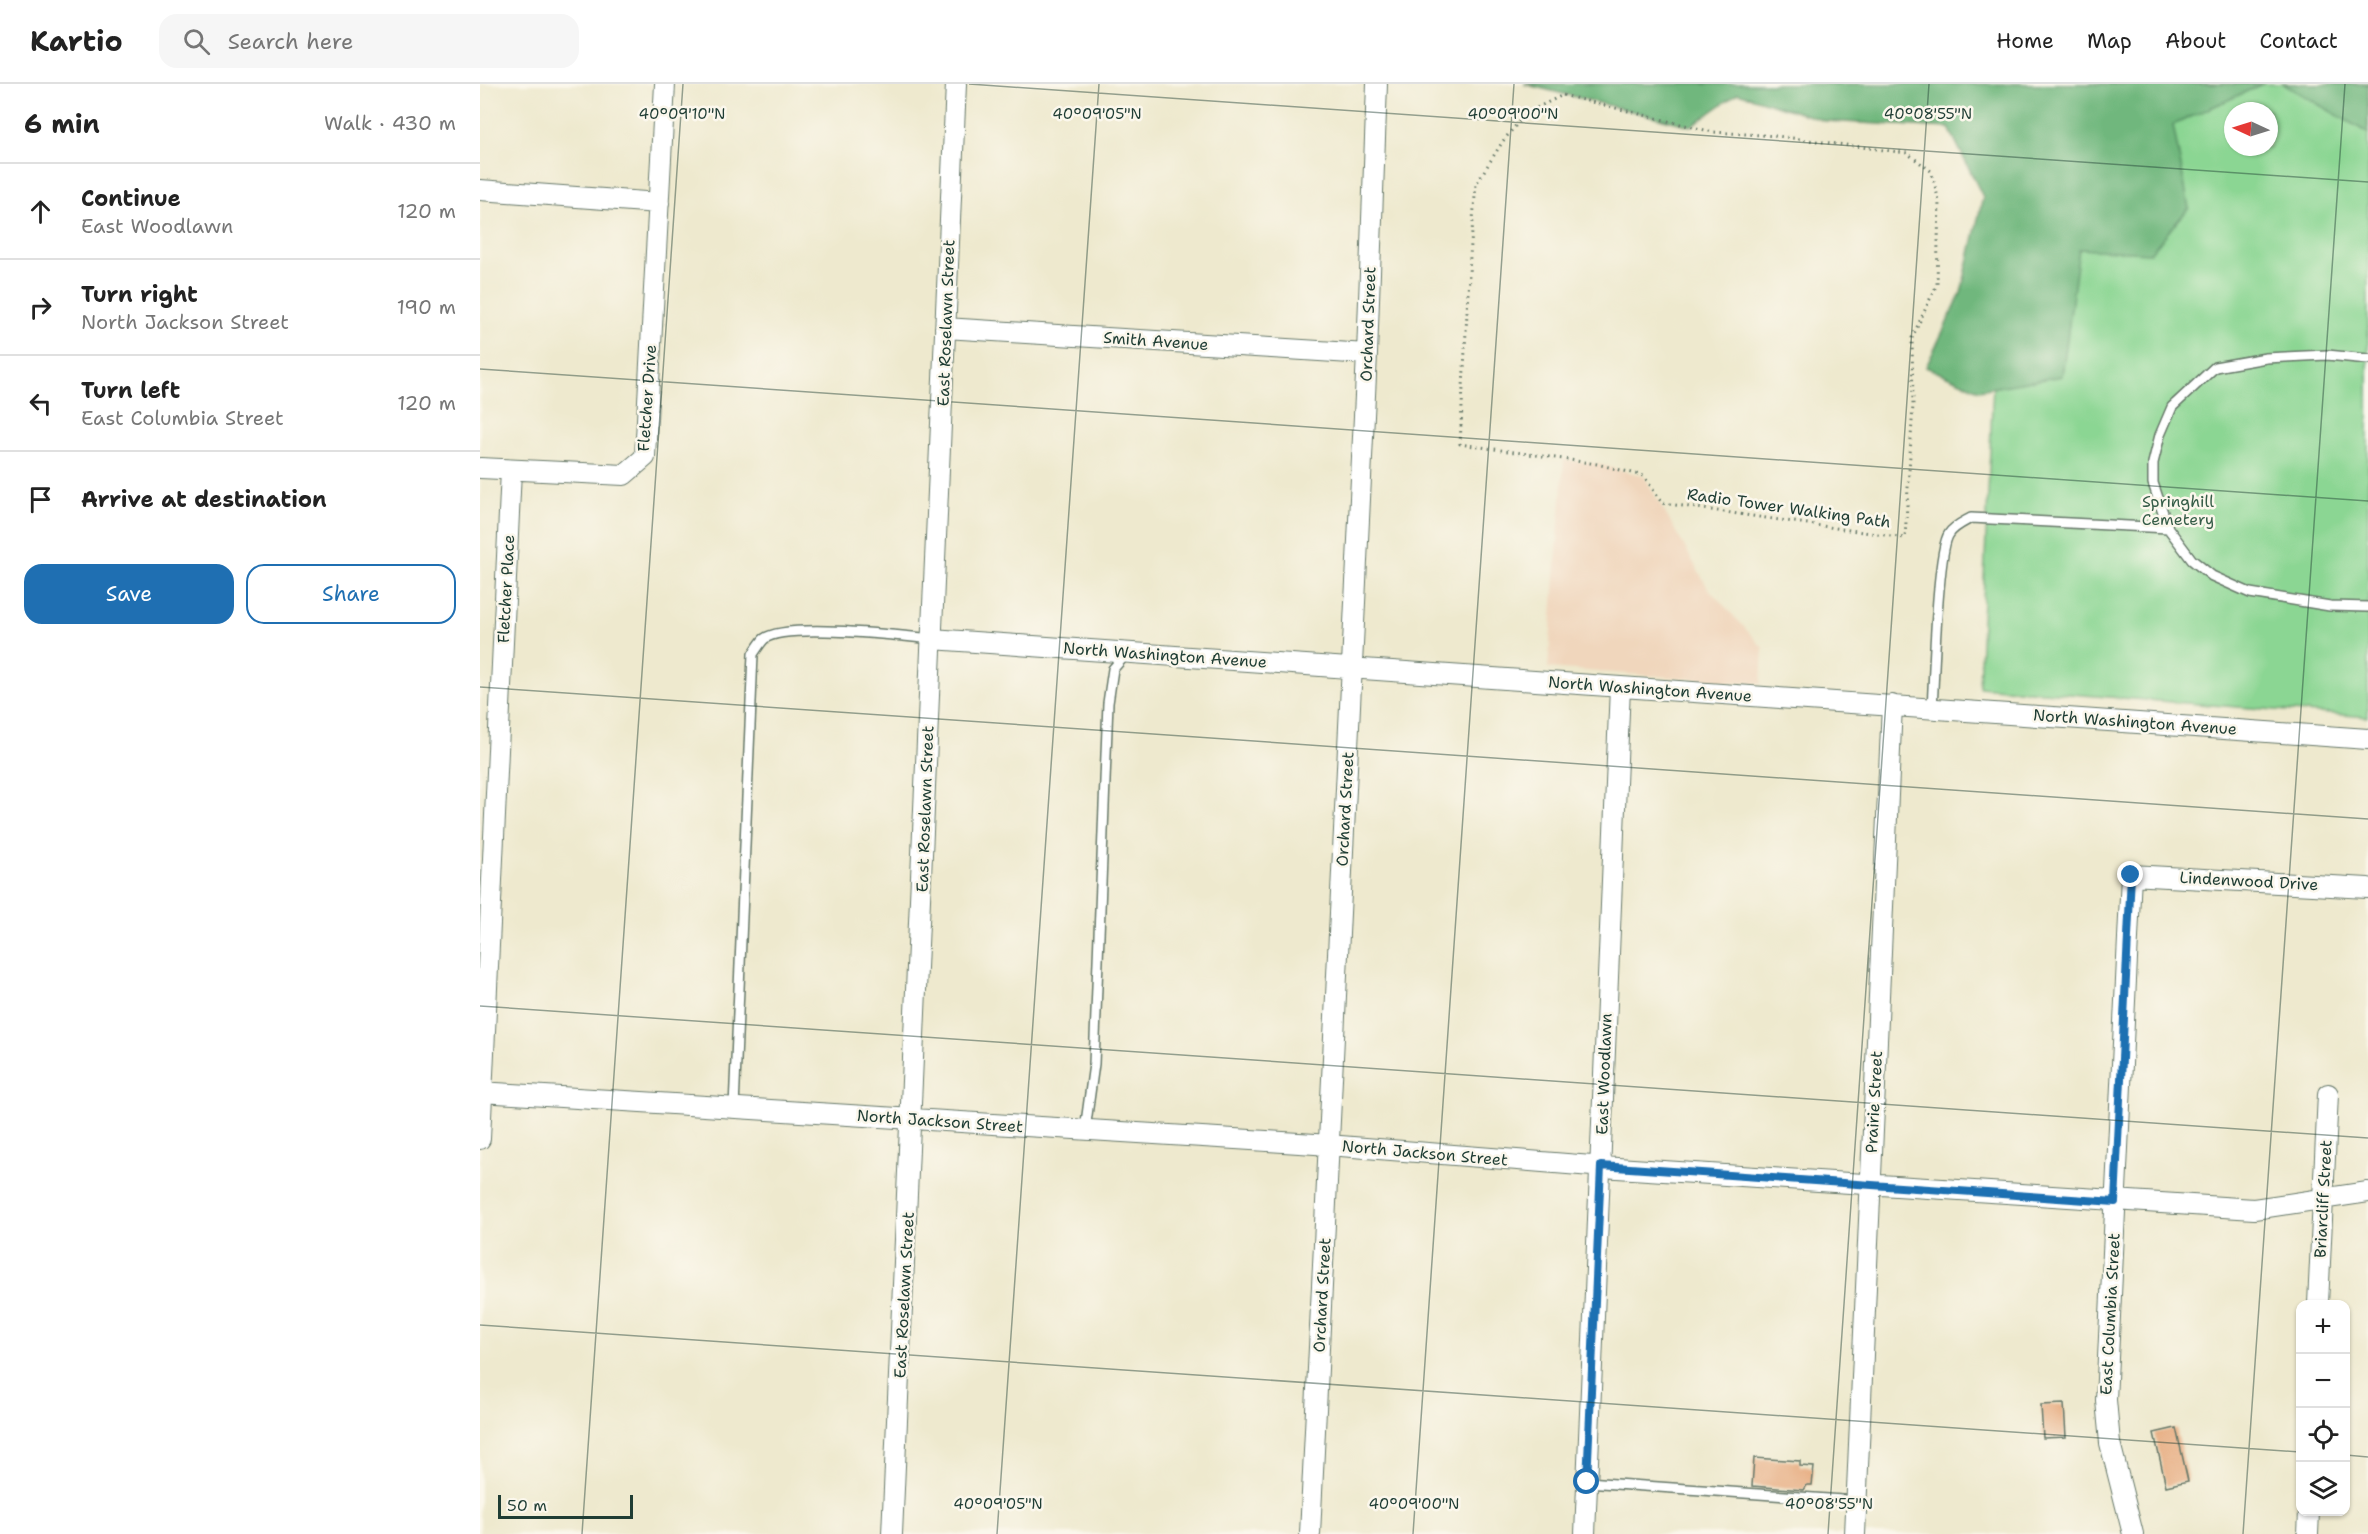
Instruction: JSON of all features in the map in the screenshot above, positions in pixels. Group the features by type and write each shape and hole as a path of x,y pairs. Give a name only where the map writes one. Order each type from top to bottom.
{"street":[{"name":"Fletcher Drive","path":"480,468 624,475 645,458 665,84"},
{"name":"East Roselawn Street","path":"892,1534 956,84"},
{"name":"Orchard Street","path":"1310,1534 1367,354 1377,84"},
{"path":"480,190 660,204"},
{"name":"Smith Avenue","path":"945,328 1367,354"},
{"name":"Fletcher Place","path":"480,1139 511,470"},
{"name":"North Washington Avenue","path":"932,639 2368,739"},
{"name":"East Woodlawn","path":"1584,1534 1620,687"},
{"name":"Prairie Street","path":"1855,1534 1892,705"},
{"name":"Lindenwood Drive","path":"2131,875 2368,888"},
{"name":"East Columbia Street","path":"2131,875 2106,1400 2110,1443 2133,1534"},
{"name":"North Jackson Street","path":"481,1092 1329,1145 2115,1202 2254,1209 2368,1191"},
{"name":"Briarcliff Street","path":"2318,1300 2328,1094"},
{"path":"2308,1534 2309,1516"}],"lane":[{"path":"2368,359 2327,354 2266,358 2215,367 2172,407 2160,435 2153,463 2153,483 2168,528 2192,560 2212,576 2250,593 2330,606 2368,607"},
{"path":"1932,708 1941,562 1948,535 1959,524 1971,518 2168,528"},
{"path":"734,1108 753,654 765,638 786,632 842,631 932,639"},
{"path":"1085,1130 1094,1064 1108,703 1113,669 1128,652"},
{"path":"1587,1482 1857,1501"}],"path":[{"name":"Radio Tower Walking Path","path":"1563,95 1713,132 1777,136 1906,153 1931,171 1939,201 1937,284 1911,338 1912,416 1905,537 1662,503 1644,476 1597,464 1460,444 1470,256 1476,184 1503,141 1526,113 1563,95"}],"shaded area":[{"path":"1564,460 1597,464 1644,476 1708,588 1763,648 1761,684 1548,668"}],"green space":[{"path":"1524,84 2263,84 2173,125 2189,208 2150,253 2079,249 2062,376 1979,390 1926,367 1961,293 1983,197 1949,128 1825,121 1738,93 1691,126"},
{"name":"Springhill Cemetery","path":"2007,84 2368,84 2368,717 1979,687"},
{"path":"2283,84 2368,84 2368,133"}],"building":[{"path":"2064,1404 2066,1437 2043,1438 2041,1405"},
{"path":"2176,1428 2188,1481 2166,1486 2154,1433"},
{"path":"1754,1458 1800,1461 1800,1466 1814,1467 1812,1485 1807,1485 1804,1490 1752,1486"}],"route":[{"path":"1587,1482 1601,1166 1870,1183 2115,1202 2131,875"}]}
